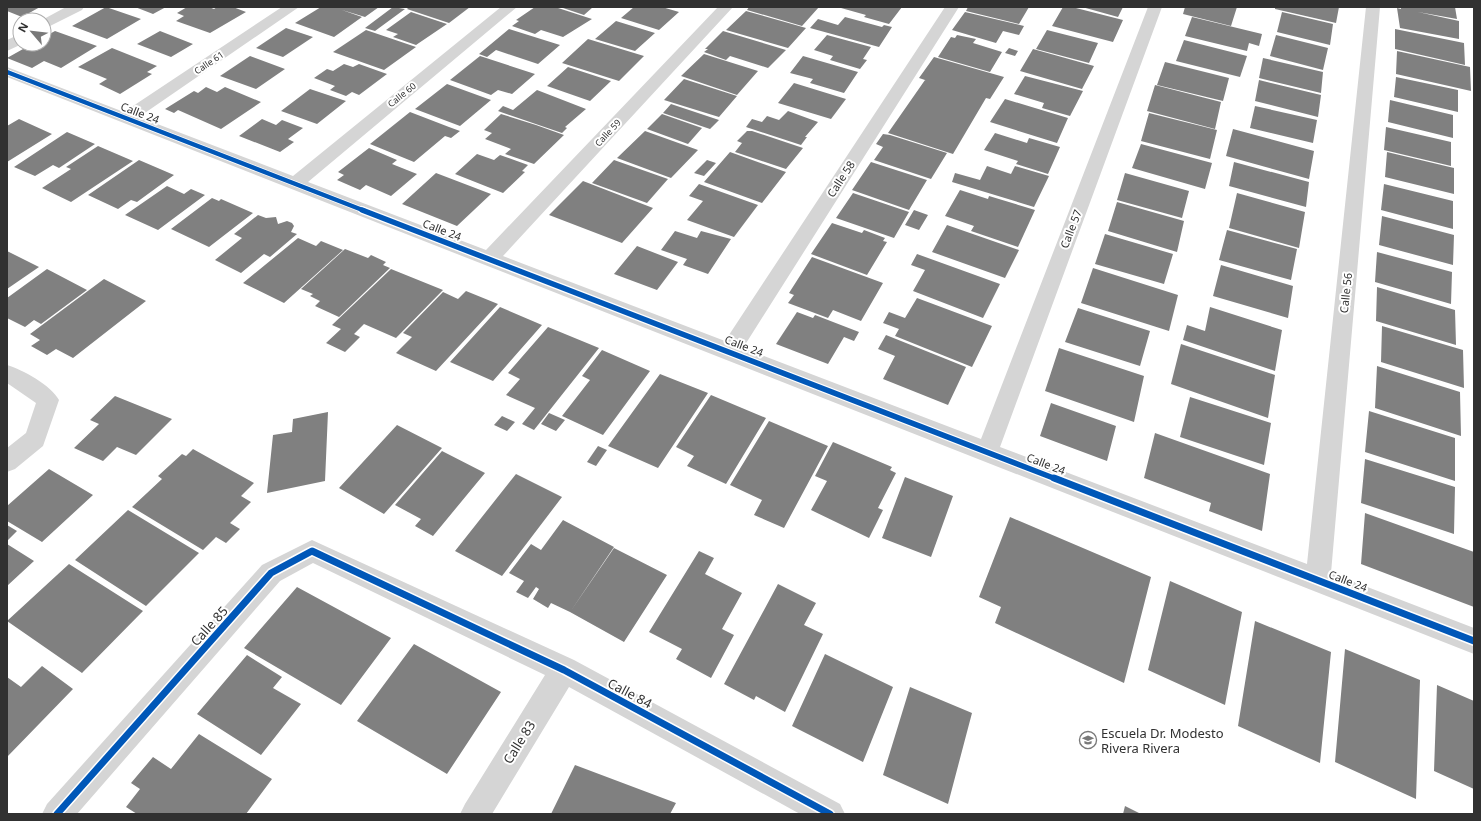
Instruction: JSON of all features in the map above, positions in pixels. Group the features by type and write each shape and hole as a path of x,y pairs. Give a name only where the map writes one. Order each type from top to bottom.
{"street":[{"path":"52,20 76,7"},
{"name":"Calle 61","path":"126,118 292,7"},
{"name":"Calle 60","path":"294,184 510,7"},
{"name":"Calle 59","path":"489,259 726,7"},
{"name":"Calle 58","path":"730,351 952,7"},
{"name":"Calle 57","path":"987,452 1155,7"},
{"name":"Calle 56","path":"1318,580 1373,7"},
{"name":"Calle 24","path":"7,72 730,351 1474,641"},
{"path":"7,373 48,400 34,439 7,462"},
{"name":"Calle 85","path":"57,814 271,574 312,551 415,600"},
{"name":"Calle 84","path":"415,600 564,670 830,814"},
{"name":"Calle 83","path":"475,814 564,670"}],"building":[{"path":"7,7 40,7 31,12 12,13 7,11"},
{"path":"106,7 141,19 107,39 72,26"},
{"path":"135,7 166,7 153,14"},
{"path":"187,7 209,7 214,9 217,7 233,7 246,12 210,33 176,21 184,16 177,13"},
{"path":"321,7 379,7 365,17 342,10 362,17 334,37 295,23"},
{"path":"393,7 405,9 375,31 365,28"},
{"path":"409,7 470,7 449,23 407,9"},
{"path":"535,7 555,7 592,19 563,37 541,30 535,34 512,26 519,21 516,20"},
{"path":"560,7 593,7 584,15"},
{"path":"634,7 662,7 679,12 659,30 621,18"},
{"path":"749,7 819,7 802,26 747,10"},
{"path":"902,7 889,24 864,17 866,15 841,8"},
{"path":"968,7 1029,7 1019,24 966,11"},
{"path":"1063,7 1072,7 1123,20 1113,42 1052,26"},
{"path":"1082,7 1123,7 1118,17"},
{"path":"1185,7 1237,7 1231,26 1183,14"},
{"path":"1275,7 1339,7 1336,23 1275,9"},
{"path":"1401,7 1455,7 1457,19 1418,12 1459,21 1459,39 1400,28 1397,8 1401,9"},
{"path":"746,11 806,28 788,48 726,30"},
{"path":"411,12 447,24 416,45 393,37 398,34 386,30"},
{"path":"965,12 1024,26 1019,35 1003,31 996,43 952,30"},
{"path":"1282,12 1333,24 1330,45 1277,32"},
{"path":"845,17 882,27 884,25 892,27 879,47 810,28 818,19 838,25"},
{"path":"1192,17 1262,34 1259,46 1249,43 1247,51 1185,36"},
{"path":"616,21 655,33 635,51 595,39"},
{"path":"286,28 313,37 283,57 256,48"},
{"path":"509,29 560,45 538,64 496,50 487,57 479,54"},
{"path":"1395,29 1464,43 1465,65 1395,49"},
{"path":"366,30 416,47 384,70 333,52"},
{"path":"1047,30 1098,43 1089,63 1036,49"},
{"path":"55,31 97,46 61,68 44,61 32,68 7,58 18,52 52,52 52,33"},
{"path":"160,31 193,44 171,57 137,44"},
{"path":"723,31 786,50 768,68 730,56 726,60 704,52 708,49 705,49"},
{"path":"827,35 871,47 863,59 867,60 860,69 830,60 833,56 814,50"},
{"path":"957,35 976,39 973,43 1002,52 990,72 938,57 951,37 955,38"},
{"path":"1276,35 1328,48 1323,70 1270,56"},
{"path":"588,39 644,56 619,81 562,63"},
{"path":"1184,40 1247,56 1240,77 1176,61"},
{"path":"112,48 157,66 147,72 152,74 120,94 99,84 107,79 78,67"},
{"path":"1009,48 1018,51 1015,56 1005,53"},
{"path":"1033,49 1094,66 1082,89 1020,71"},
{"path":"1397,51 1470,67 1471,91 1396,74"},
{"path":"704,54 758,71 737,95 681,76"},
{"path":"250,56 285,69 256,89 220,76"},
{"path":"480,56 535,74 512,94 498,90 491,95 450,80"},
{"path":"803,56 858,72 844,93 810,83 813,79 790,73"},
{"path":"934,57 1004,77 990,99 986,98 953,154 888,133 925,80 919,78"},
{"path":"1263,58 1323,72 1321,93 1259,78"},
{"path":"1165,62 1229,78 1223,101 1157,85"},
{"path":"344,64 353,67 359,64 387,74 359,95 352,92 346,96 330,90 335,86 314,78 327,69 333,71"},
{"path":"568,67 611,81 590,101 547,86"},
{"path":"1025,76 1083,91 1070,116 1042,108 1044,103 1014,94"},
{"path":"1396,77 1458,90 1458,112 1394,97"},
{"path":"684,79 737,96 719,117 664,100"},
{"path":"1259,80 1321,95 1318,117 1255,101"},
{"path":"794,83 846,99 831,119 778,103"},
{"path":"447,84 491,100 460,126 415,109"},
{"path":"1155,85 1221,102 1215,129 1147,111"},
{"path":"206,87 217,92 225,87 261,102 221,129 178,110 174,113 165,109 194,91 198,93"},
{"path":"310,89 346,101 317,124 281,111"},
{"path":"537,90 586,109 565,127 567,128 562,133 498,111 503,106 513,110"},
{"path":"1005,99 1068,118 1057,143 990,122"},
{"path":"1390,100 1453,115 1453,138 1388,122"},
{"path":"671,104 719,120 710,129 663,113"},
{"path":"1255,106 1317,120 1313,143 1250,128"},
{"path":"788,111 818,122 805,137 807,137 801,145 746,127 752,119 762,122 767,116 779,120"},
{"path":"410,112 460,131 451,138 445,136 414,162 370,144"},
{"path":"1149,113 1217,130 1210,159 1141,141"},
{"path":"501,114 564,135 534,164 505,154 511,149 485,139 492,133 484,130"},
{"path":"662,114 702,128 688,144 647,129"},
{"path":"19,119 52,134 7,162 7,126"},
{"path":"262,119 276,125 282,120 303,128 288,139 294,142 280,152 239,136"},
{"path":"1386,127 1451,142 1451,166 1384,150"},
{"path":"1233,129 1314,151 1309,179 1226,156"},
{"path":"645,131 698,150 671,178 617,158"},
{"path":"747,131 752,131 803,148 786,169 735,152 742,143 737,141"},
{"path":"67,132 95,144 59,168 53,165 35,176 14,167"},
{"path":"995,133 1027,143 1029,138 1060,147 1048,174 1016,164 1018,161 984,150"},
{"path":"883,134 947,153 931,179 874,160 883,147 876,144"},
{"path":"1141,144 1212,163 1205,189 1132,168"},
{"path":"98,146 133,161 71,202 42,188 71,169 66,167"},
{"path":"369,148 397,160 392,164 417,174 391,196 366,185 360,190 337,180 344,175 338,172"},
{"path":"730,152 786,172 762,203 704,182"},
{"path":"1387,152 1454,168 1454,194 1385,177"},
{"path":"477,154 494,160 500,155 528,165 522,171 525,172 503,193 455,174"},
{"path":"139,160 174,175 137,202 131,200 118,209 88,195"},
{"path":"614,160 668,179 647,203 592,183"},
{"path":"707,160 716,163 704,176 694,173"},
{"path":"871,162 927,180 909,210 852,190"},
{"path":"1234,162 1309,182 1306,207 1229,186"},
{"path":"987,166 1011,174 1015,166 1049,176 1034,207 952,182 955,173 980,180"},
{"path":"436,173 491,194 457,226 402,204"},
{"path":"1125,173 1189,191 1182,218 1117,200"},
{"path":"583,181 653,208 622,243 549,215"},
{"path":"699,184 758,205 734,237 687,220 703,201 689,196"},
{"path":"1384,184 1453,201 1453,229 1381,210"},
{"path":"167,186 184,194 191,189 205,195 158,230 125,215"},
{"path":"960,190 988,199 989,196 1035,210 1018,247 971,231 974,226 945,216"},
{"path":"853,193 909,212 894,238 836,218"},
{"path":"1237,193 1305,212 1299,248 1229,228"},
{"path":"212,198 219,201 221,199 253,213 209,247 171,229"},
{"path":"1117,202 1184,221 1177,252 1108,231"},
{"path":"914,210 928,215 919,230 905,225"},
{"path":"258,215 266,218 276,217 278,224 287,221 292,223 294,226 291,232 297,234 270,257 264,254 241,273 215,260 242,238 234,234"},
{"path":"1382,216 1454,235 1453,265 1379,245"},
{"path":"832,223 862,233 864,230 885,238 883,241 887,242 867,275 811,254"},
{"path":"947,225 1019,250 1005,278 932,252"},
{"path":"1227,230 1297,249 1291,280 1219,260"},
{"path":"675,231 697,238 701,231 731,239 708,274 683,265 687,259 661,250"},
{"path":"1105,234 1173,254 1164,284 1095,264"},
{"path":"298,238 316,246 321,241 343,250 284,303 243,283"},
{"path":"637,246 678,262 657,290 614,274"},
{"path":"345,249 368,258 371,255 386,262 383,265 390,268 339,317 315,306 320,301 310,296 313,294 301,289"},
{"path":"7,251 39,267 7,289"},
{"path":"1377,252 1452,272 1451,304 1375,282"},
{"path":"917,254 1000,284 983,318 913,291 925,270 911,265"},
{"path":"812,257 883,283 861,321 833,310 828,318 788,303 794,295 789,293"},
{"path":"1221,265 1293,286 1288,318 1213,296"},
{"path":"1093,268 1178,295 1169,331 1081,303"},
{"path":"47,269 87,290 41,324 34,320 25,327 7,318 7,298"},
{"path":"391,269 443,290 396,338 364,324 354,334 360,337 345,352 326,343 341,329 332,325"},
{"path":"104,279 146,301 73,358 56,349 47,355 31,346 40,340 30,334"},
{"path":"1377,287 1455,310 1456,345 1376,321"},
{"path":"466,291 498,304 436,371 396,353 412,337 403,333 443,292 458,299"},
{"path":"917,298 992,326 972,367 895,336 899,329 883,323 889,312 905,318"},
{"path":"500,307 542,325 493,381 450,362"},
{"path":"1210,307 1282,330 1275,371 1183,340 1187,325 1205,331"},
{"path":"1078,308 1150,331 1140,366 1065,342"},
{"path":"797,312 813,318 815,315 859,332 854,341 844,337 828,364 776,344"},
{"path":"1382,326 1463,350 1464,388 1381,362"},
{"path":"548,327 599,348 534,430 522,424 535,408 506,395 520,379 508,373"},
{"path":"886,335 966,367 948,405 883,379 895,356 878,349"},
{"path":"1181,344 1275,375 1268,418 1171,384"},
{"path":"1059,348 1144,376 1134,422 1045,391"},
{"path":"602,350 650,371 603,435 562,416 590,380 582,376"},
{"path":"1377,366 1460,392 1461,436 1375,408"},
{"path":"660,374 708,393 658,468 608,446"},
{"path":"711,395 766,418 726,484 687,466 694,456 676,447"},
{"path":"115,396 172,419 136,455 117,447 103,461 74,448 99,424 90,420"},
{"path":"1190,397 1271,423 1264,465 1180,437"},
{"path":"1051,403 1116,426 1107,461 1040,436"},
{"path":"1369,411 1455,438 1455,481 1365,452"},
{"path":"328,412 325,481 267,493 273,435 292,432 293,419"},
{"path":"549,413 565,420 556,431 541,424"},
{"path":"502,416 515,422 507,431 494,425"},
{"path":"769,421 828,446 784,528 754,515 762,500 730,485"},
{"path":"397,425 442,448 384,514 339,488"},
{"path":"1155,433 1270,474 1262,531 1209,511 1211,503 1144,478"},
{"path":"833,442 892,467 890,470 896,473 878,508 883,510 869,538 811,510 827,481 815,476"},
{"path":"598,446 607,450 596,466 587,462"},
{"path":"193,449 254,483 241,496 251,502 230,523 240,529 226,543 216,537 203,550 132,507 162,479 158,476 182,454 186,456"},
{"path":"442,451 485,473 433,536 415,526 421,519 395,505"},
{"path":"1365,459 1455,487 1454,534 1361,503"},
{"path":"49,469 93,495 42,542 7,521 7,506"},
{"path":"516,474 562,497 502,576 455,551"},
{"path":"905,477 953,496 931,557 882,538"},
{"path":"128,510 199,553 146,606 75,560"},
{"path":"1365,513 1474,552 1474,607 1361,564"},
{"path":"1010,517 1151,577 1124,683 995,623 1001,607 979,597"},
{"path":"563,520 614,547 570,612 551,603 548,608 533,599 539,589 536,587 528,598 516,592 524,581 509,573 531,544 541,550"},
{"path":"7,525 17,531 7,541"},
{"path":"7,544 34,561 7,586"},
{"path":"614,548 667,575 624,642 570,612"},
{"path":"699,551 714,558 705,574 742,593 722,629 734,635 711,678 676,659 682,649 649,632"},
{"path":"69,564 143,611 82,673 7,621"},
{"path":"1170,581 1242,612 1225,705 1148,670"},
{"path":"778,584 816,603 804,625 823,634 785,712 756,696 754,700 724,684"},
{"path":"297,587 391,638 341,705 244,648"},
{"path":"1255,621 1331,652 1320,763 1238,726"},
{"path":"414,644 501,692 447,774 357,721"},
{"path":"1345,649 1420,680 1416,799 1335,762"},
{"path":"825,654 893,687 863,762 792,726"},
{"path":"247,655 282,677 273,688 301,704 261,755 197,714"},
{"path":"42,666 73,689 7,757 7,677 21,687"},
{"path":"1437,685 1474,701 1474,789 1434,771"},
{"path":"910,687 972,713 948,804 883,775"},
{"path":"199,734 272,779 246,814 137,814 126,807 140,789 131,783 153,757 171,769"},
{"path":"575,765 676,803 670,814 551,814"},
{"path":"1125,806 1141,814 1123,814"}],"cycle path":[{"path":"7,72 1474,641"},
{"path":"57,814 271,573 312,551 564,670 830,814"}],"place":[{"name":"Escuela Dr. Modesto Rivera Rivera","path":"1088,740"}]}
